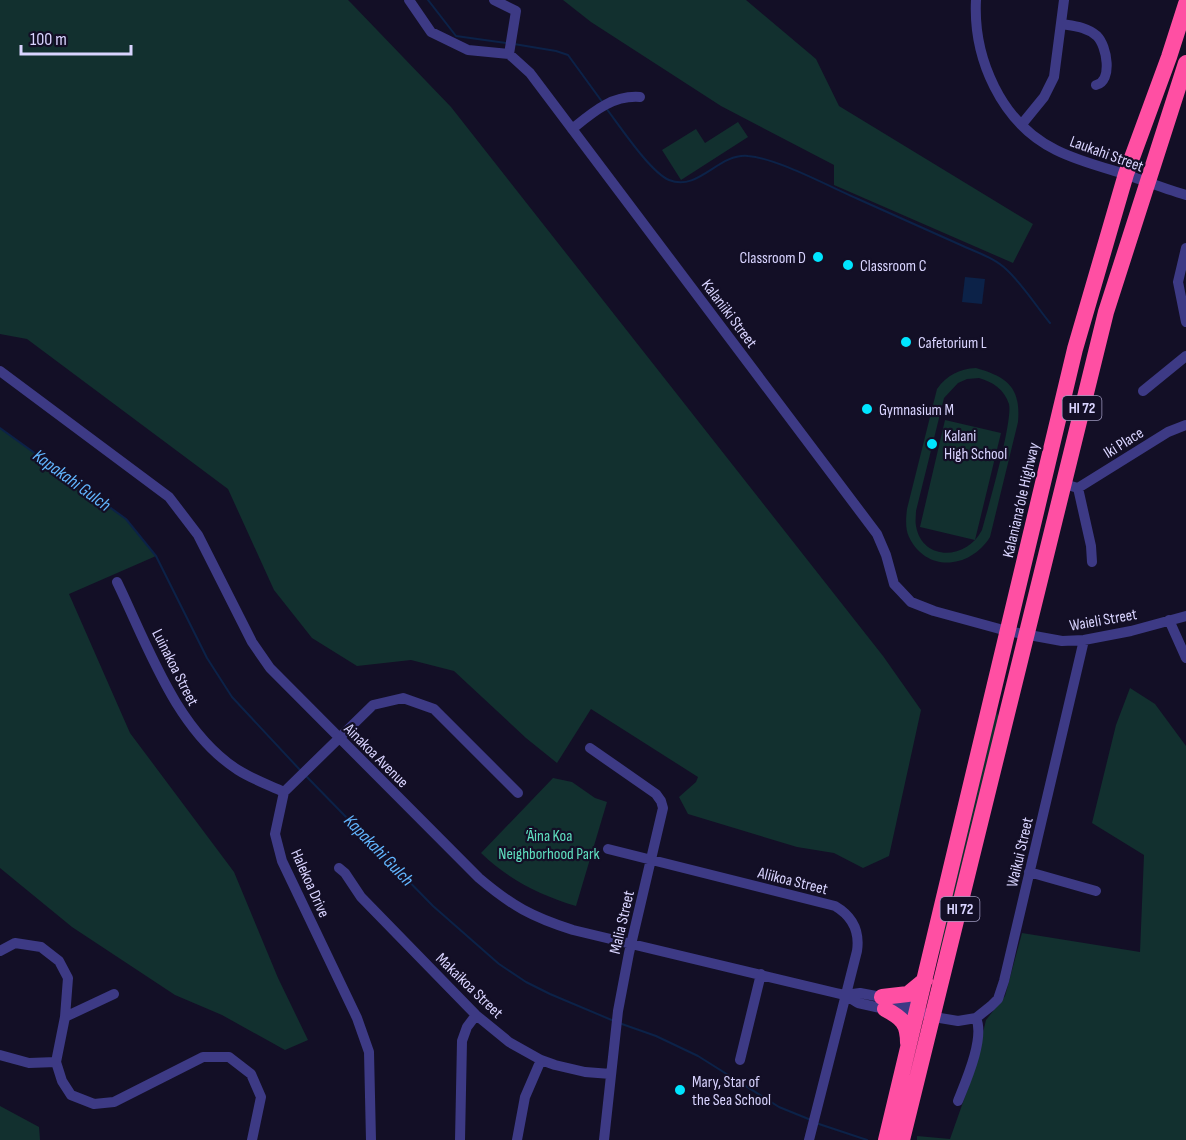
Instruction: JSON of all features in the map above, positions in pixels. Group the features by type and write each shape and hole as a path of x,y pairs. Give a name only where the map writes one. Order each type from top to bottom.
{"highway":[{"name":"Kalaniana’ole Highway","path":"926,1014 925,982 1075,349 1126,174 1186,4"},
{"name":"HI 72","path":"926,1014 949,954 1025,635 1071,486 1106,312 1186,63"},
{"path":"886,1140 907,1053 908,1039 903,1022 884,1003 908,994 925,982 949,954"},
{"path":"907,1053 926,1014"},
{"path":"908,1140 926,1014"},
{"path":"902,1140 918,1079"},
{"path":"877,1140 895,1102"}],"street":[{"path":"409,0 431,32 468,50 509,54 516,11 494,0"},
{"name":"Laukahi Street","path":"976,0 975,21 984,65 1007,107 1022,124 1054,150 1186,195"},
{"path":"1022,124 1044,97 1054,77 1064,0"},
{"path":"1062,24 1088,29 1104,46 1107,57 1105,79 1096,85"},
{"name":"Kalaniiki Street","path":"509,54 530,74 877,534 894,584 911,602 1025,635"},
{"path":"572,129 614,99 629,96 640,97"},
{"path":"1186,248 1179,282 1186,322"},
{"path":"1143,391 1186,356"},
{"name":"Ainakoa Avenue","path":"0,371 169,497 202,540 260,655 280,679 473,872 506,902 555,924 845,995 858,1003 884,1003 926,1014"},
{"name":"Iki Place","path":"1071,486 1168,432 1186,425"},
{"path":"1071,486 1091,546 1092,562"},
{"name":"Luinakoa Street","path":"117,582 177,706 204,741 238,770 284,792"},
{"name":"Waieli Street","path":"1025,635 1062,641 1084,640 1131,631 1186,616"},
{"path":"1169,620 1186,658"},
{"name":"Waikui Street","path":"976,1018 991,1006 1001,990 1084,640"},
{"path":"284,792 373,705 403,698 434,709 518,793"},
{"name":"Malia Street","path":"590,748 656,794 661,801 662,812 618,1011 603,1140"},
{"name":"Halekoa Drive","path":"284,792 275,834 282,861 357,1018 369,1052 371,1140"},
{"name":"Aliikoa Street","path":"608,849 824,903 842,910 854,923 858,938 857,951 809,1140"},
{"name":"Makaikoa Street","path":"339,868 361,897 476,1015 509,1042 541,1060 571,1070 611,1074"},
{"path":"1029,872 1096,891"},
{"path":"0,951 15,943 41,948 59,960 68,978 65,1017 56,1062 62,1081 71,1095 94,1104 114,1102 203,1057 229,1057 251,1074 261,1097 251,1140"},
{"path":"740,1060 761,974"},
{"path":"65,1017 114,994"},
{"path":"926,1014 958,1021 976,1018 979,1031 976,1048 958,1101"},
{"path":"460,1140 462,1041 467,1027 476,1015"},
{"path":"0,1055 29,1063 56,1062"},
{"path":"517,1140 525,1097 541,1060"}],"green space":[{"path":"0,0 348,0 451,107 883,656 921,710 889,856 863,868 834,853 797,847 688,814 679,797 696,782 698,777 591,709 557,763 526,738 454,671 411,660 357,666 312,638 274,590 228,489 27,339 0,334"},
{"path":"563,0 746,0 816,59 839,106 1033,224 1013,263 834,185 834,165 721,106 591,22"},
{"path":"738,122 748,137 681,180 662,150 696,129 705,143"},
{"path":"976,368 996,375 1010,385 1017,400 1018,422 990,537 972,555 961,560 938,561 927,557 917,549 909,537 906,527 907,509 937,389 949,376","holes":["967,379 984,380 993,384 1004,394 1009,404 1009,413 999,465 982,530 975,540 956,552 935,551 927,546 920,537 916,524 916,511 944,398 958,383"]},
{"path":"945,420 1001,433 975,540 920,527"},
{"path":"0,428 126,519 156,556 69,594 130,733 234,872 278,978 308,1040 285,1050 222,1015 175,995 72,927 0,868"},
{"path":"1130,688 1155,704 1186,746 1186,1140 917,1140 917,1136 950,1139 973,1074 986,1020 1005,996 1022,933 1140,952 1144,855 1092,823 1116,725"},
{"path":"996,710 999,718 940,955 939,950"},
{"name":"‘Āina Koa Neighborhood Park","path":"553,778 572,782 595,798 607,802 576,906 526,886 481,853"},
{"path":"0,1106 39,1127 40,1140 0,1140"}],"water":[{"path":"965,277 985,279 982,304 962,302"}],"waterway":[{"path":"428,0 456,36 506,43"},
{"path":"514,44 568,55 603,103"},
{"path":"606,108 644,158 669,180 690,181 727,160 737,157 760,158 788,167 997,262 1018,282 1050,323"},
{"name":"Kapakahi Gulch","path":"0,428 126,519 156,556 207,658 232,697 301,771"},
{"name":"Kapakahi Gulch","path":"305,775 433,906 499,964 526,982 550,994 614,1021"},
{"name":"Kapakahi Gulch","path":"619,1023 656,1036 698,1056 779,1107 811,1120"},
{"name":"Kapakahi Gulch","path":"816,1123 867,1140"}],"place":[{"name":"Classroom D","path":"818,257"},
{"name":"Classroom C","path":"848,265"},
{"name":"Cafetorium L","path":"906,342"},
{"name":"Gymnasium M","path":"867,409"},
{"name":"Kalani High School","path":"932,444"},
{"name":"Mary, Star of the Sea School","path":"680,1090"}]}
